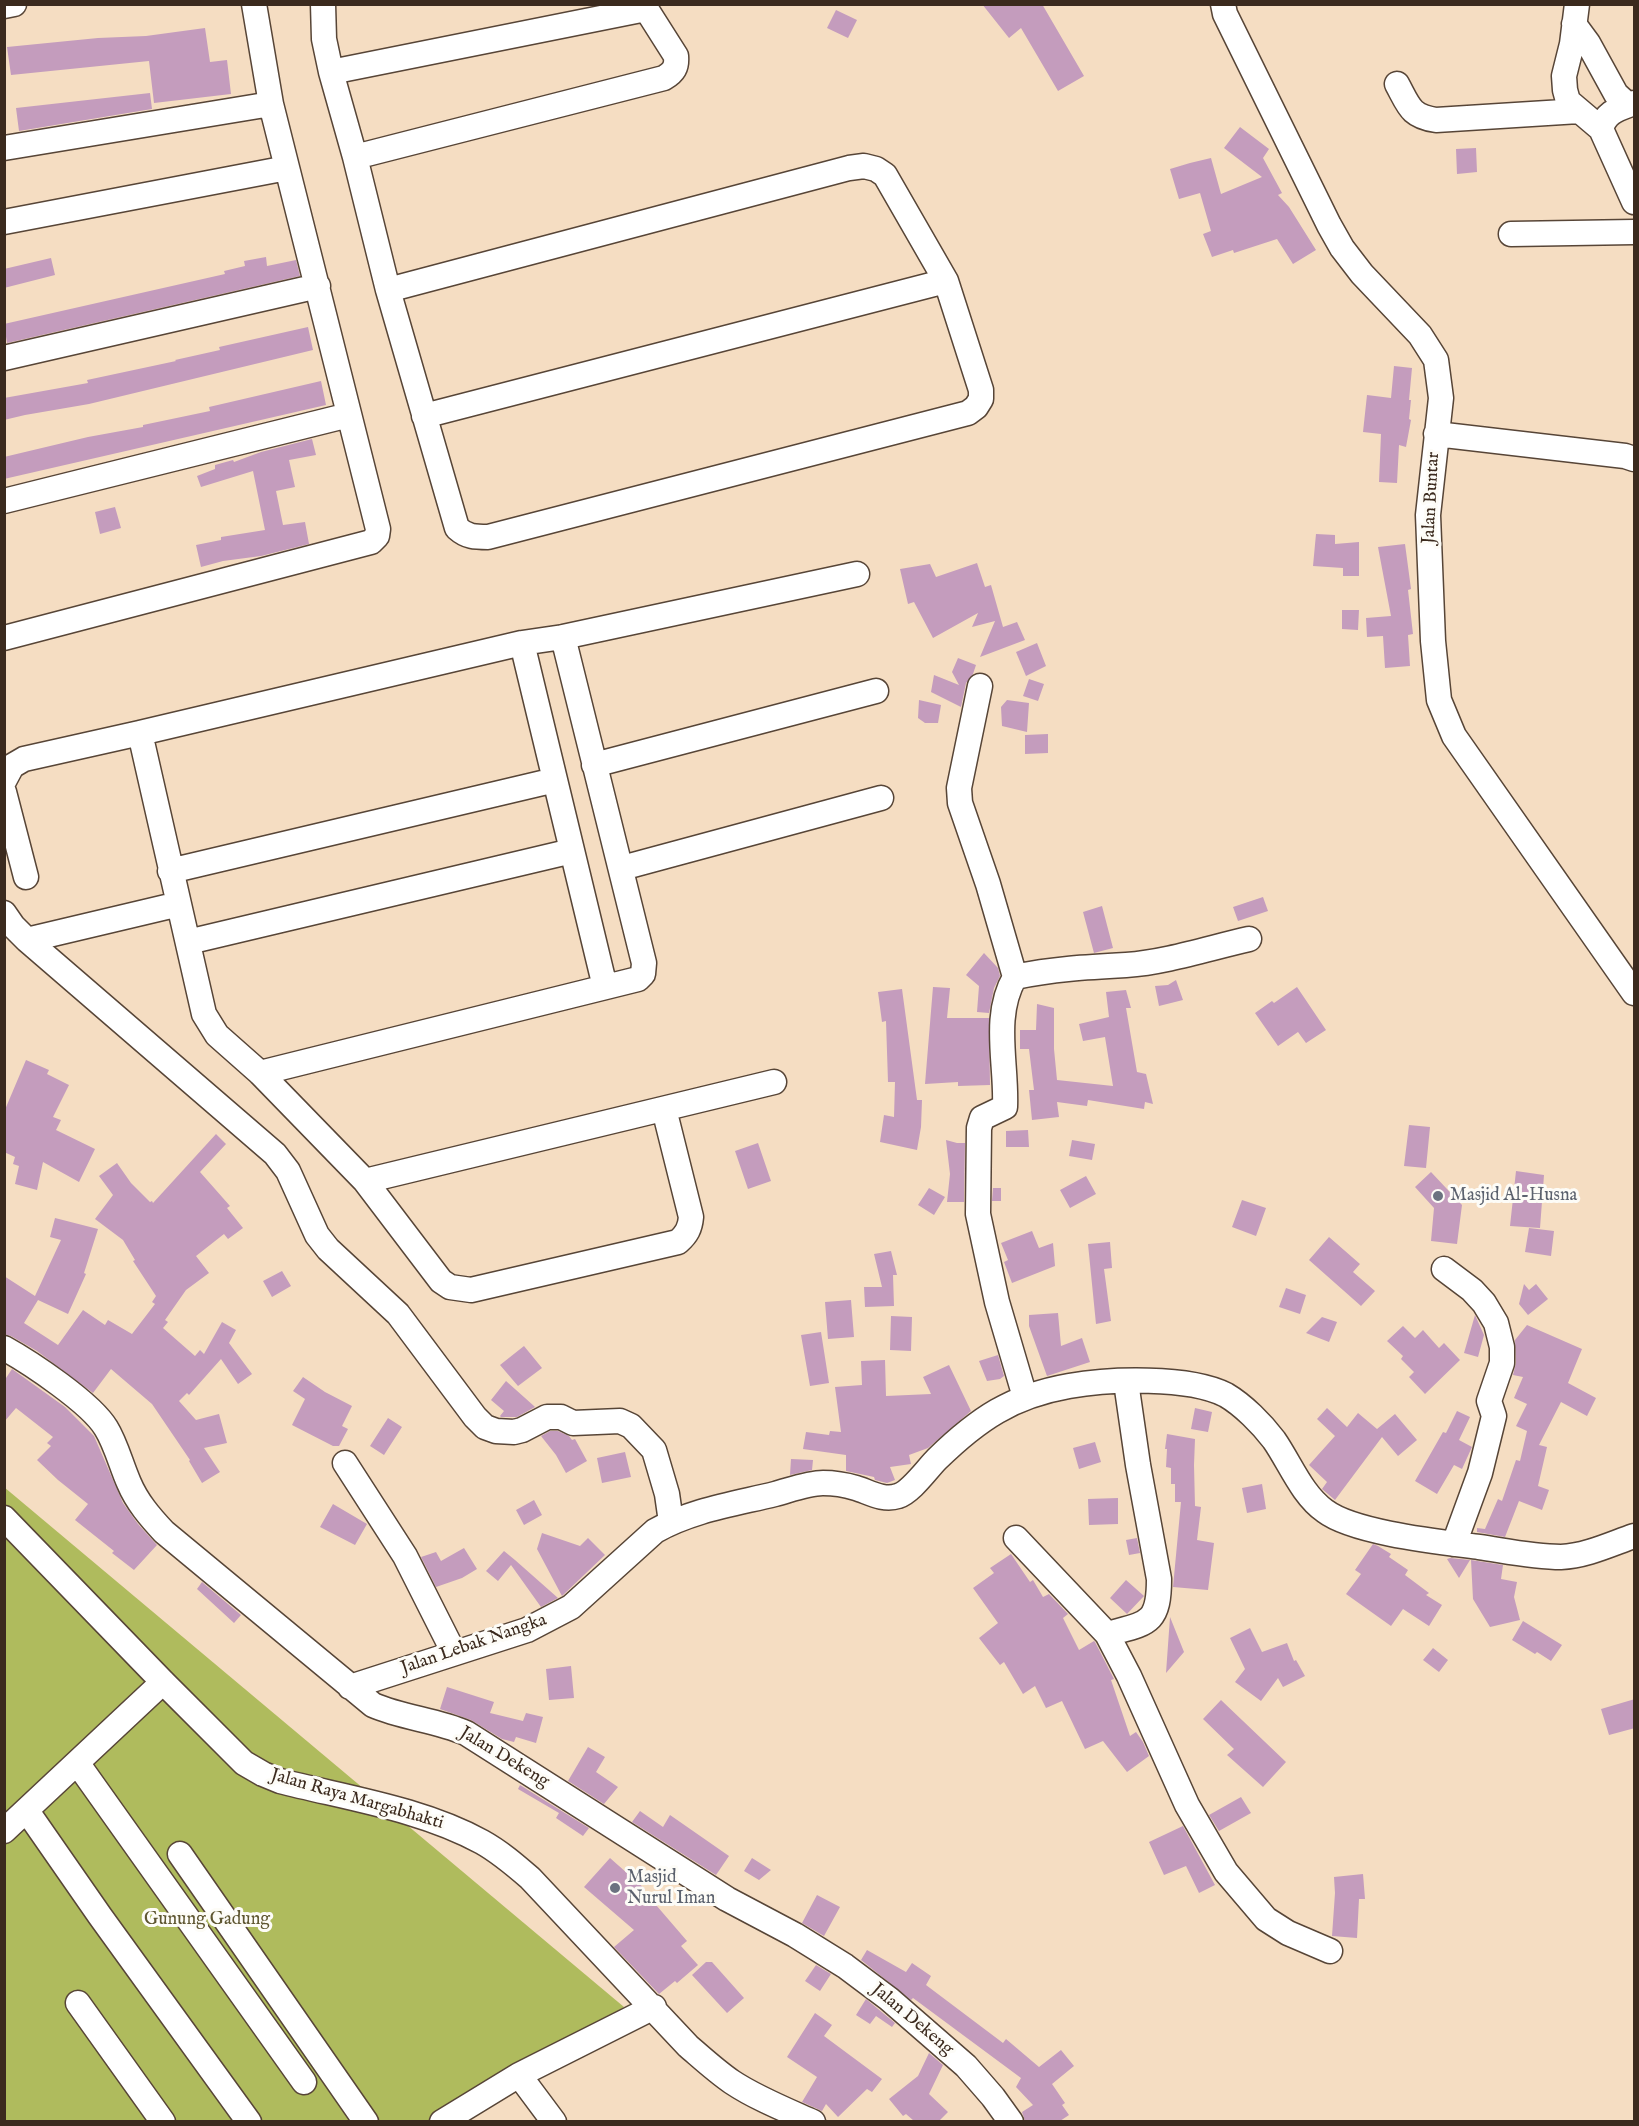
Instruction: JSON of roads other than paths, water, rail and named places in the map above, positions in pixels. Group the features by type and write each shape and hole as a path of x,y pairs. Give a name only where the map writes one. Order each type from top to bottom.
{"street":[{"path":"4,6 14,4"},
{"path":"4,638 371,542 377,536 378,529 271,104 254,4"},
{"path":"323,4 324,39 331,72 388,290 456,528 464,534 488,537 968,413 981,399 979,379 946,281 885,175 876,169 864,166 849,168 388,290"},
{"name":"Jalan Buntar","path":"1223,4 1342,248 1362,274 1420,335 1436,360 1441,398 1428,515 1433,641 1439,700 1454,736 1635,993"},
{"path":"331,72 644,7 676,56 677,65 673,73 664,78 355,157"},
{"path":"1575,14 1616,94 1631,104"},
{"path":"1575,14 1564,76 1568,101 1601,129 1635,202"},
{"path":"1397,84 1411,110 1421,118 1436,120 1579,111"},
{"path":"4,148 271,104"},
{"path":"1601,129 1604,119 1614,111 1631,104"},
{"path":"4,222 287,168"},
{"path":"1511,234 1635,232"},
{"path":"424,416 946,281"},
{"path":"4,358 318,286"},
{"path":"4,501 349,414"},
{"path":"1436,434 1635,459"},
{"path":"4,781 12,766 24,759 522,643 563,637 857,574"},
{"path":"260,1073 638,979 644,969 622,868 563,637"},
{"path":"522,643 605,987"},
{"path":"980,686 959,788 960,803 988,884 1015,977"},
{"path":"594,765 876,691"},
{"path":"140,733 204,1014 210,1025 217,1035 260,1073 365,1181 441,1281 450,1287 471,1290 678,1242 690,1227 691,1217 664,1109"},
{"path":"170,871 555,780"},
{"path":"4,792 26,877"},
{"path":"622,868 881,798"},
{"path":"188,942 572,851"},
{"path":"27,940 179,904"},
{"path":"4,913 27,940 275,1154 288,1172 317,1235 328,1249 398,1314 475,1417 485,1427 496,1431 514,1432 522,1430 541,1418 554,1416 573,1423 620,1421 631,1426 654,1450 667,1494 671,1522"},
{"path":"1025,1396 997,1302 978,1214 979,1128 982,1119 1005,1107 1003,1013 1006,992 1015,977 1039,971 1125,965 1249,939"},
{"path":"365,1181 774,1082"},
{"path":"1444,1269 1472,1290 1484,1303 1496,1323 1502,1347 1502,1363 1489,1401 1494,1416 1480,1473 1454,1544"},
{"name":"Jalan Dekeng","path":"4,1348 71,1393 93,1411 106,1427 130,1486 140,1503 164,1532 373,1705 466,1732 727,1899 795,1935 845,1966 889,1999 966,2066 1011,2121"},
{"path":"1107,1634 1148,1621 1154,1615 1159,1594 1159,1579 1138,1465 1126,1382"},
{"name":"Jalan Lebak Nangka","path":"350,1687 527,1630 571,1607 655,1531 692,1514 820,1483 855,1488 884,1498 906,1493 941,1455 1004,1405 1025,1396 1069,1386 1126,1382 1183,1383 1208,1388 1228,1396 1256,1419 1272,1438 1309,1495 1324,1511 1342,1520 1374,1529 1519,1554 1563,1557 1635,1536"},
{"path":"345,1463 405,1556 454,1653"},
{"name":"Jalan Raya Margabhakti","path":"4,1518 244,1763 280,1781 428,1818 483,1842 507,1858 530,1878 654,2007 688,2046 734,2083 776,2106 813,2121"},
{"path":"1016,1538 1107,1634 1138,1695 1187,1805 1226,1872 1266,1919 1288,1933 1330,1951"},
{"path":"4,1831 163,1682"},
{"path":"78,1764 304,2082"},
{"path":"27,1811 249,2121"},
{"path":"180,1854 366,2121"},
{"path":"78,2003 163,2121"},
{"path":"442,2121 519,2075 654,2007"},
{"path":"519,2075 554,2121"}],"place":[{"name":"Masjid Al-Husna","path":"1438,1196"},
{"name":"Masjid Nurul Iman","path":"615,1888"}],"park label":[{"name":"Gunung Gadung","path":"207,1920"}]}
